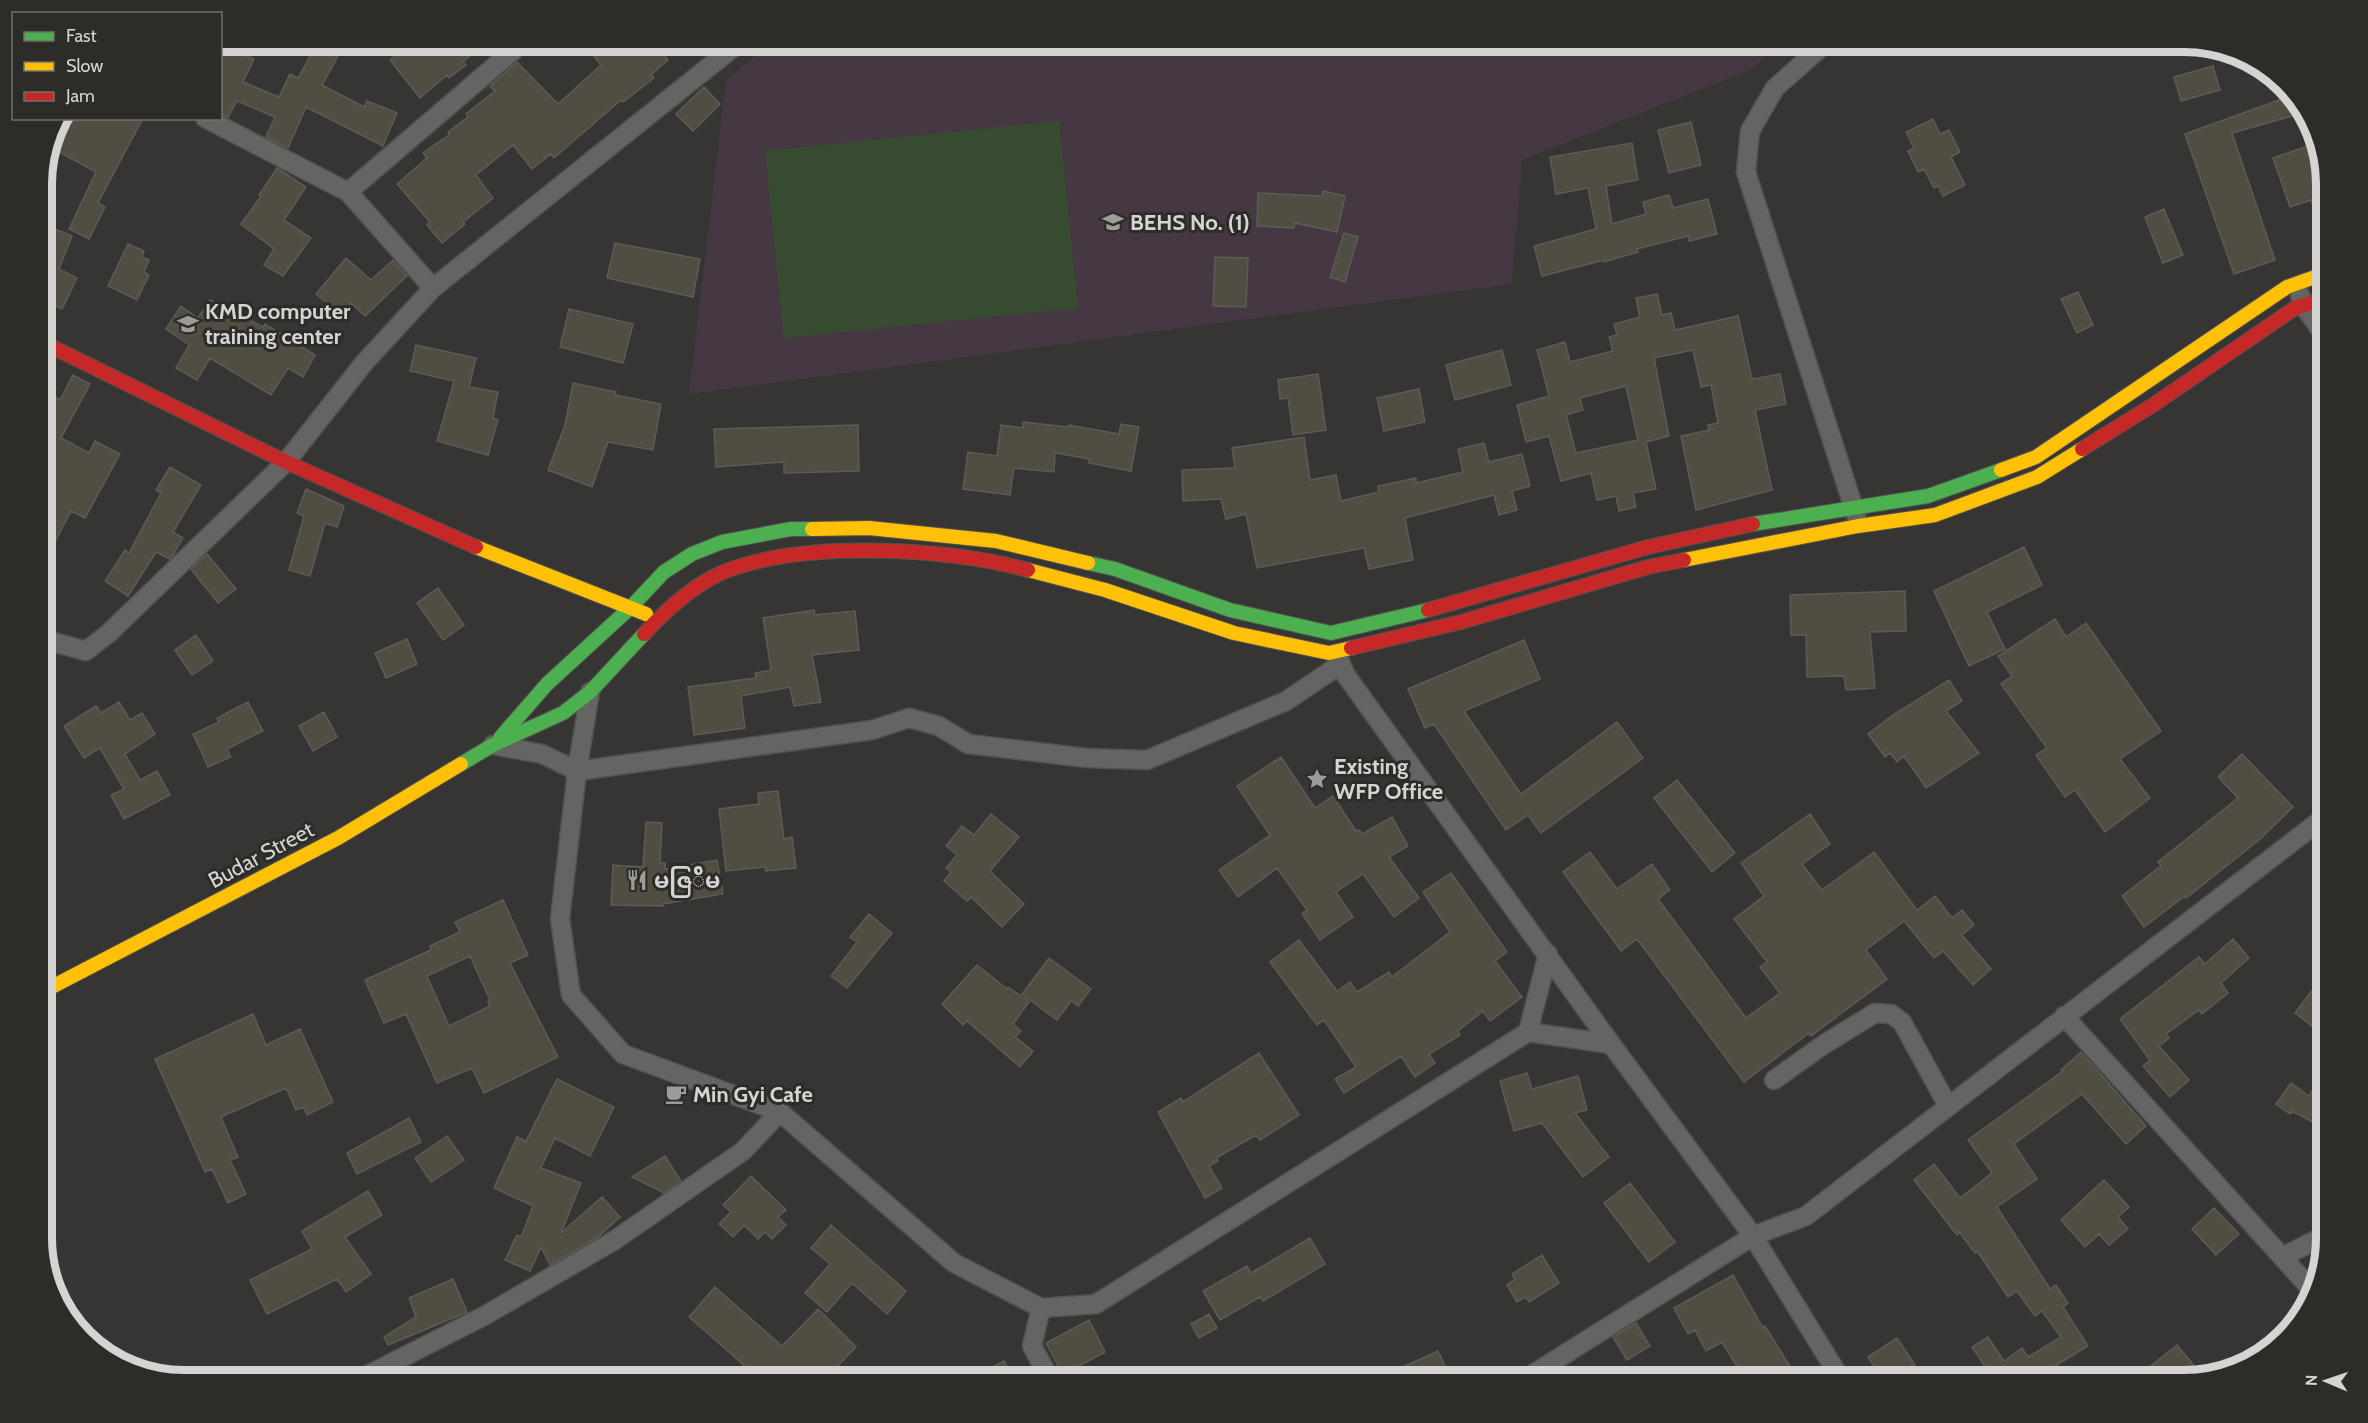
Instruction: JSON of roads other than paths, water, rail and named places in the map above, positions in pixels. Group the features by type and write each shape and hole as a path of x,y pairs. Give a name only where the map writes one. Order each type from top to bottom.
{"main road":[{"path":"493,745 547,684 631,607 664,572 692,554 722,542 791,529 869,528 996,541 1115,568 1230,610 1331,633 1458,603 1648,547 1773,519 1928,496 2036,457 2295,284 2315,277"},
{"path":"493,745 563,713 590,692 658,619 692,589 730,568 794,554 869,551 988,559 1105,590 1234,633 1329,653 1339,658 1648,567 1858,526 1935,515 2037,477 2153,405 2295,308 2315,302"},
{"path":"53,347 286,462 439,533 658,619"},
{"name":"Budar Street","path":"53,987 338,838 493,745"}],"street":[{"path":"1815,52 1775,88 1750,131 1746,172 1854,507 1858,526"},
{"path":"348,192 510,53"},
{"path":"53,642 86,651 155,590 286,462 364,363 433,288 727,53"},
{"path":"209,120 348,192 433,288"},
{"path":"2295,284 2303,306 2315,322"},
{"path":"1331,633 1346,674 1611,1044 1753,1236 1835,1370"},
{"path":"493,745 542,754 577,771 872,730 909,718 939,726 968,744 1088,758 1147,760 1286,701 1339,658"},
{"path":"590,692 577,771 560,919 571,996 623,1054 780,1112 954,1263 1041,1308 1096,1304 1528,1032 1611,1044"},
{"path":"1540,1370 1753,1236 1806,1216 2316,824"},
{"path":"1528,1032 1548,954"},
{"path":"1774,1080 1823,1044 1875,1013 1891,1014 1902,1022 1948,1106"},
{"path":"2064,1016 2307,1284"},
{"path":"378,1370 484,1316 615,1240 742,1151 780,1112"},
{"path":"2282,1257 2316,1240"},
{"path":"1041,1308 1032,1346 1045,1370"}],"place":[{"name":"BEHS No. (1)","path":"1113,222"},
{"name":"KMD computer training center","path":"188,324"},
{"name":"Existing WFP Office","path":"1317,779"},
{"name":"မဇြ်ိမ","path":"637,880"},
{"name":"Min Gyi Cafe","path":"676,1094"}]}
